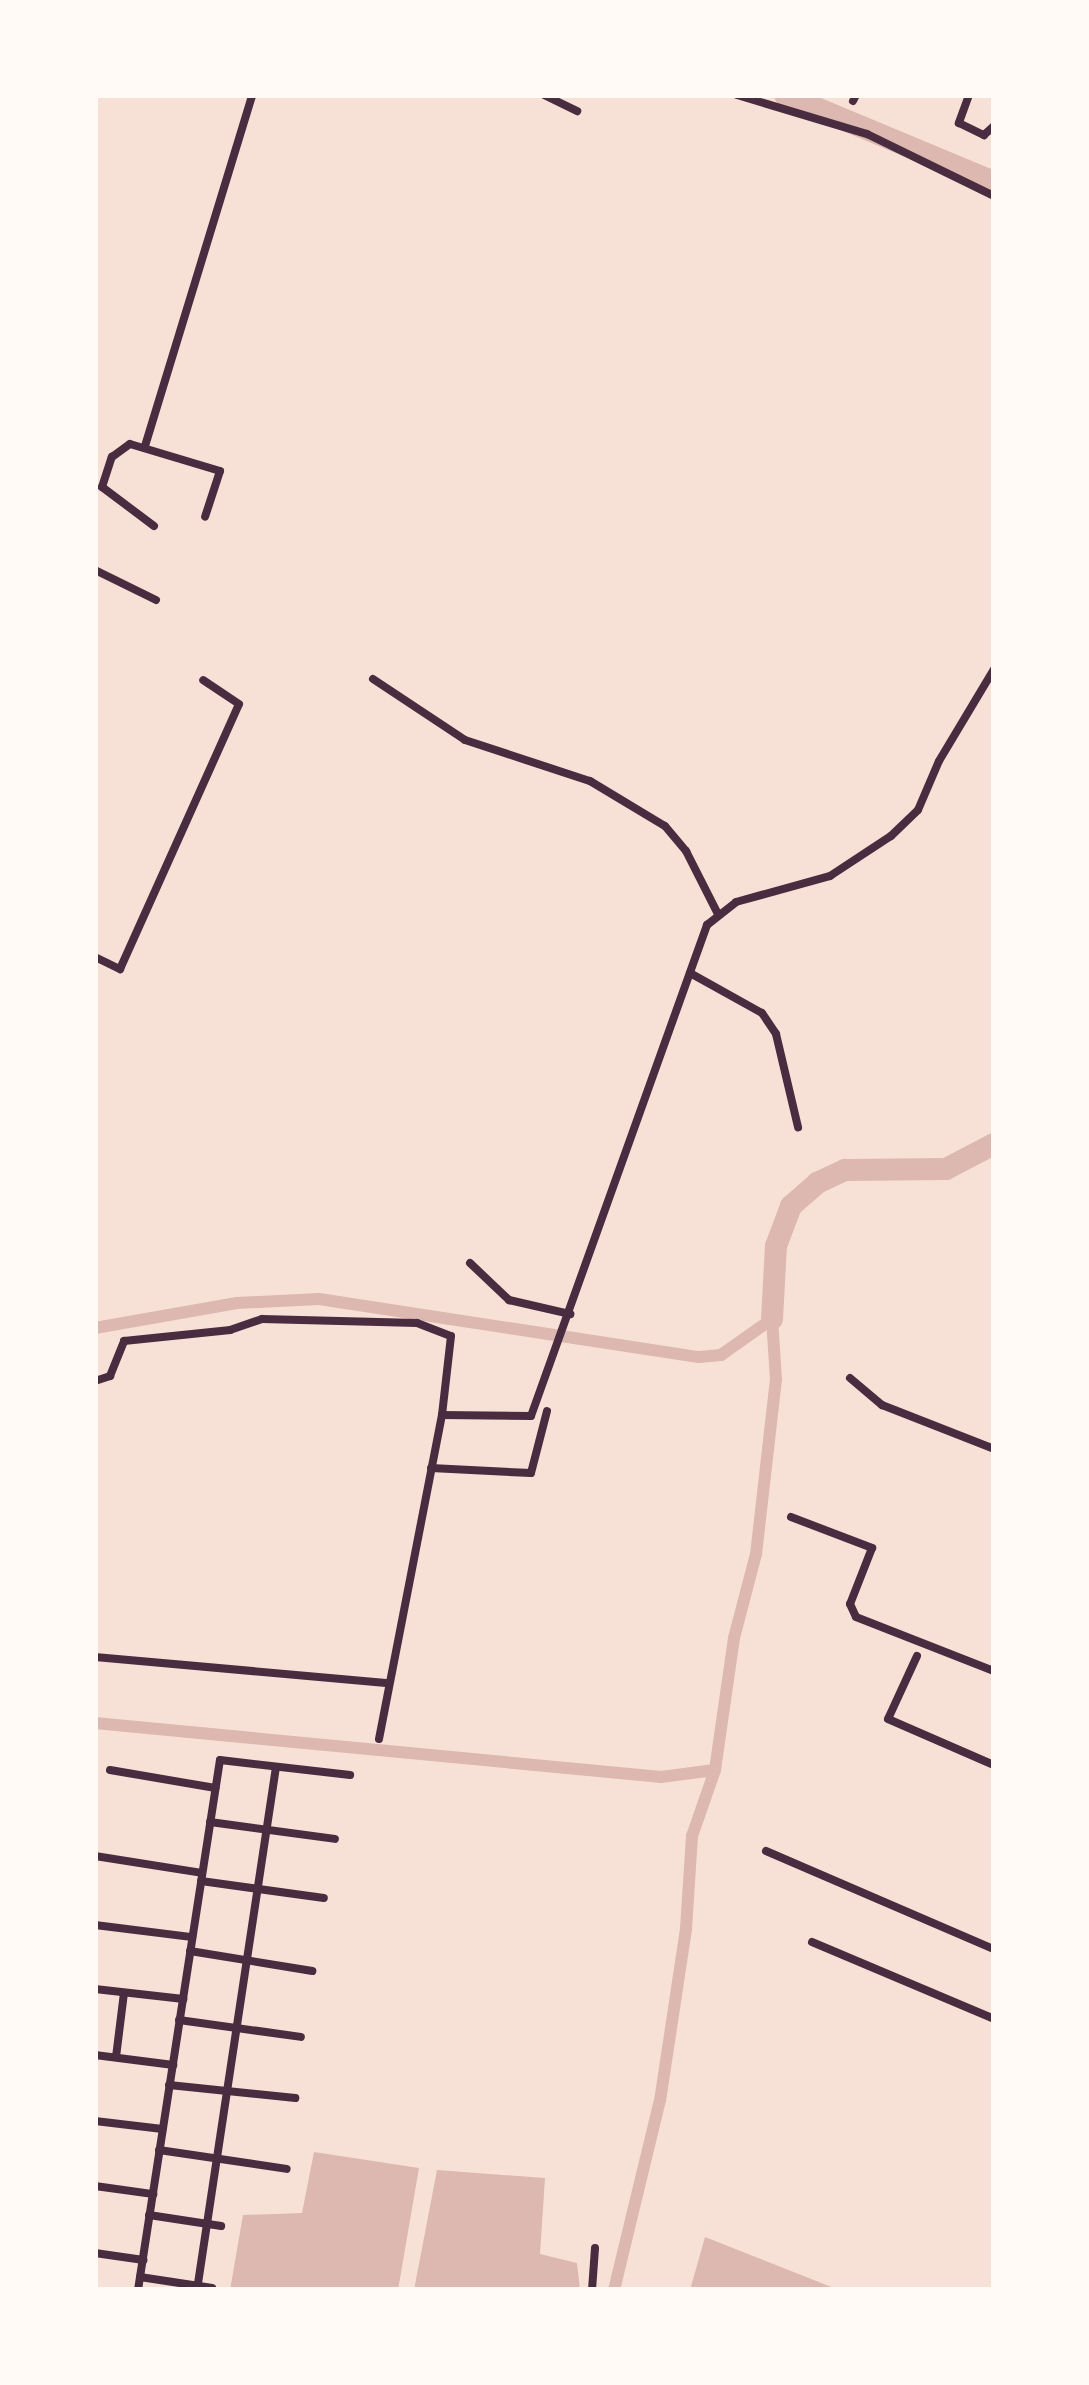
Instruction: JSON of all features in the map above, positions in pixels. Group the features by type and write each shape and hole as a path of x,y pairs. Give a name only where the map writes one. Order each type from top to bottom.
{"street":[{"path":"145,446 252,95"},
{"path":"544,95 577,111"},
{"path":"737,95 867,134 994,196"},
{"path":"969,95 959,120 963,128 984,136 994,126"},
{"path":"154,526 102,486 118,449 145,446 220,471 206,517"},
{"path":"95,570 156,600"},
{"path":"442,1414 532,1416 702,933 736,902 830,876 892,836 918,810 938,761 994,669"},
{"path":"373,679 465,740 590,781 665,826 686,851 721,912"},
{"path":"95,957 120,970 239,704 203,680"},
{"path":"690,973 762,1013 776,1034 798,1128"},
{"path":"470,1263 510,1300 570,1314"},
{"path":"95,1381 110,1376 124,1341 230,1330 262,1319 417,1323 452,1336 442,1414 379,1739"},
{"path":"850,1378 882,1405 994,1448"},
{"path":"431,1468 531,1473 546,1411"},
{"path":"791,1517 872,1548 850,1604 856,1616 994,1671"},
{"path":"917,1656 888,1719 994,1765"},
{"path":"95,1657 390,1683"},
{"path":"138,2290 220,1760 350,1775"},
{"path":"198,2288 276,1767"},
{"path":"110,1770 215,1788"},
{"path":"210,1822 335,1838"},
{"path":"766,1851 994,1949"},
{"path":"95,1856 258,1889 324,1898"},
{"path":"95,1925 192,1937"},
{"path":"812,1942 994,2019"},
{"path":"190,1951 312,1970"},
{"path":"95,1989 182,2000"},
{"path":"116,2057 124,1992"},
{"path":"180,2020 301,2037"},
{"path":"95,2054 173,2065"},
{"path":"170,2085 295,2098"},
{"path":"95,2121 163,2129"},
{"path":"160,2150 287,2169"},
{"path":"95,2186 153,2194"},
{"path":"149,2216 221,2226"},
{"path":"592,2290 596,2248"},
{"path":"95,2254 142,2260"},
{"path":"140,2278 212,2288"}],"shaded area":[{"path":"314,2152 419,2168 398,2290 230,2290 243,2215 302,2213"},
{"path":"437,2170 545,2178 540,2254 577,2263 580,2290 414,2290"},
{"path":"705,2237 839,2290 690,2290"}],"waterway":[{"path":"785,95 994,182"},
{"path":"772,1319 776,1246 791,1206 817,1183 845,1170 946,1169 994,1144"},
{"path":"95,1328 237,1303 319,1299 699,1357 721,1355 772,1319 776,1379 756,1554 734,1638 715,1770 692,1836 686,1929 660,2100 614,2290"},
{"path":"95,1723 661,1777 715,1770"}]}
